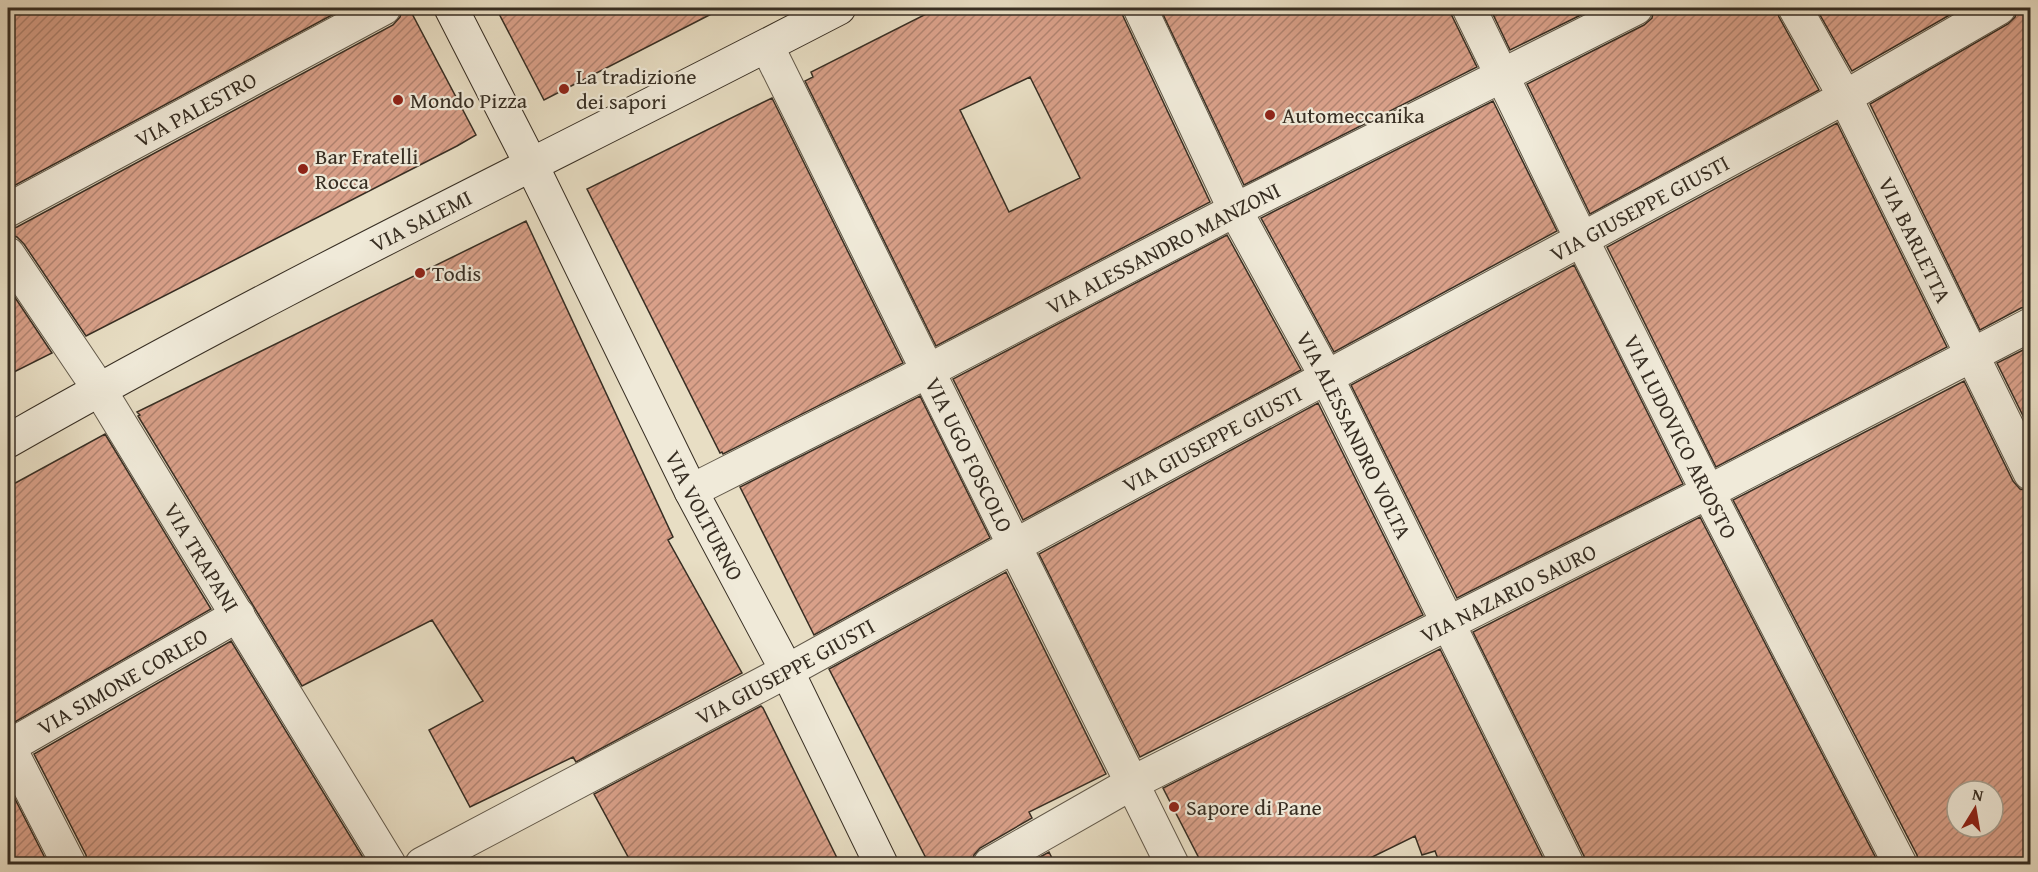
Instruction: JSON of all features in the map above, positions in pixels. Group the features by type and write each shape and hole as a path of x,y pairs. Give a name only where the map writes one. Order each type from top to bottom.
{"street":[{"name":"VIA PALESTRO","path":"8,210 384,8"},
{"name":"VIA VOLTURNO","path":"451,8 531,164 691,491 787,671 881,864"},
{"name":"VIA SALEMI","path":"8,441 99,389 531,164 839,8"},
{"name":"VIA ALESSANDRO VOLTA","path":"1140,8 1235,210 1326,376 1567,864"},
{"name":"VIA LUDOVICO ARIOSTO","path":"1469,8 1708,492 1900,864"},
{"name":"VIA ALESSANDRO MANZONI","path":"691,491 928,371 1235,210 1636,8"},
{"name":"VIA BARLETTA","path":"1796,8 1845,97 2031,473"},
{"name":"VIA GIUSEPPE GIUSTI","path":"422,864 787,671 1326,376 1845,97 2000,8"},
{"name":"VIA UGO FOSCOLO","path":"767,46 1172,864"},
{"name":"VIA TRAPANI","path":"8,254 99,389 389,864"},
{"name":"VIA NAZARIO SAURO","path":"990,864 1132,783 1708,492 2031,325"},
{"name":"VIA SIMONE CORLEO","path":"8,746 238,615"},
{"path":"8,746 69,864"}],"building":[{"path":"8,8 345,8 8,189"},
{"path":"403,8 409,8 476,135 86,336 24,244 17,237 8,235 8,229 17,227 393,25 400,17"},
{"path":"496,8 723,8 544,100"},
{"path":"938,8 1121,8 1210,202 936,346 805,81 813,77 811,72","holes":["1030,77 1080,178 1009,212 960,110"]},
{"path":"1160,8 1450,8 1477,67 1244,185"},
{"path":"1490,8 1595,8 1510,50"},
{"path":"1654,8 1776,8 1819,90 1590,214 1527,84 1644,25 1652,18"},
{"path":"1816,8 1962,8 1852,71"},
{"path":"2018,8 2031,8 2031,306 2021,308 1980,330 1870,104 2008,24 2015,17"},
{"path":"772,98 903,363 723,454 720,453 587,189"},
{"path":"1493,101 1557,231 1334,352 1261,218"},
{"path":"1837,123 1947,347 1716,467 1607,247"},
{"path":"526,221 673,537 668,540 742,673 576,762 573,757 470,807 429,730 483,701 432,620 302,686 137,412"},
{"path":"1227,235 1301,370 1023,520 953,379"},
{"path":"1574,265 1683,484 1457,598 1351,385"},
{"path":"8,287 52,353 8,375"},
{"path":"2031,346 2031,432 1997,363"},
{"path":"1964,381 2013,481 2020,489 2031,491 2031,864 1919,864 1917,855 1733,500"},
{"path":"920,396 990,538 814,635 740,487"},
{"path":"1318,403 1423,615 1140,757 1039,554"},
{"path":"105,434 211,609 8,726 8,487"},
{"path":"1700,517 1879,864 1586,864 1473,632"},
{"path":"1006,572 1106,774 1029,812 1032,818 980,848 971,864 929,864 829,669"},
{"path":"231,641 367,864 88,864 86,855 34,754"},
{"path":"1440,649 1546,864 1440,864 1435,851 1422,855 1415,836 1358,864 1202,864 1163,788"},
{"path":"761,706 840,864 632,864 594,794"},
{"path":"8,785 48,864 8,864"},
{"path":"1049,852 1055,864 1027,864"}],"place":[{"name":"La tradizione dei sapori","path":"564,89"},
{"name":"Mondo Pizza","path":"398,100"},
{"name":"Automeccanika","path":"1270,115"},
{"name":"Bar Fratelli Rocca","path":"303,169"},
{"name":"Todis","path":"420,273"},
{"name":"Sapore di Pane","path":"1174,807"}]}
